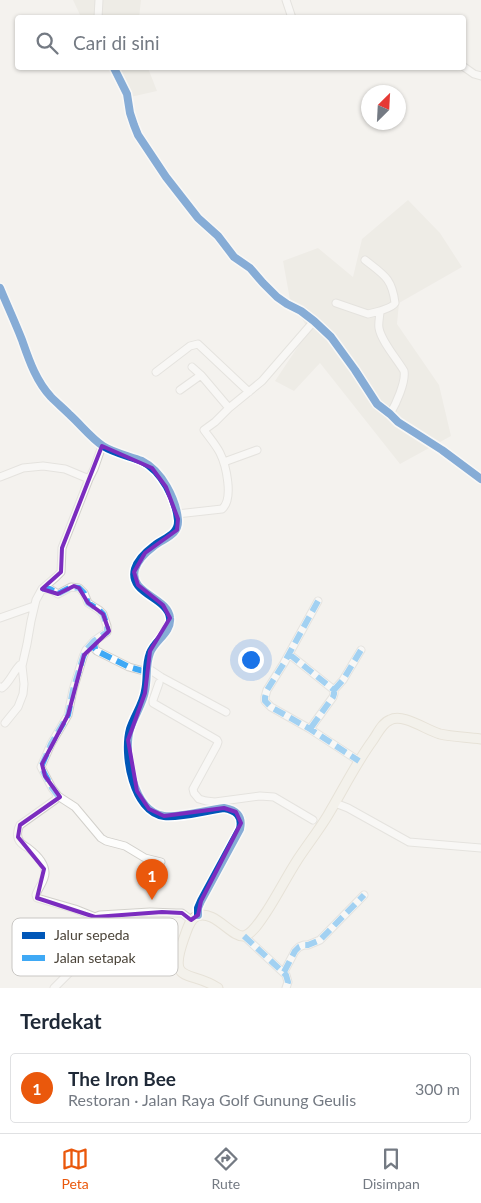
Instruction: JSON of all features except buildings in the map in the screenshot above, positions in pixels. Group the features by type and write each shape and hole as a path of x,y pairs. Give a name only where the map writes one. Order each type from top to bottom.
{"main road":[{"path":"218,988 184,974 178,967 180,952 194,918 204,915 210,916 239,935 244,936 258,924 386,722 394,718 402,718 441,734 481,739"}],"street":[{"path":"98,15 99,0"},
{"path":"286,0 291,15"},
{"path":"466,69 481,76"},
{"path":"115,70 127,94 130,113 136,130 171,185 194,214 218,236 238,260 250,268 282,301 301,311 314,321 338,346 377,404 398,422 442,450 481,480"},
{"path":"336,303 368,314 394,305 392,286 387,277 365,260"},
{"path":"0,288 25,350 41,384 51,398 102,446 152,468 164,482 177,514 177,530 146,553 140,559 134,572 138,585 163,605 170,618 170,624 150,651 145,693 134,718 128,740 131,773 137,792 149,809 164,816 224,808 236,812 242,823 194,918 182,913 162,912 100,915 95,917 75,909 40,900 36,897 37,891 45,877 44,869 37,856 20,842 18,831 20,825 58,796"},
{"path":"380,311 380,331 405,375 390,414"},
{"path":"177,514 222,509 226,505 229,489 224,462 204,430 262,381 314,321"},
{"path":"156,372 190,346 198,344 248,392"},
{"path":"192,367 229,408"},
{"path":"180,390 201,375"},
{"path":"5,723 18,706 23,694 22,664 34,606 42,589 61,572 62,548 102,446"},
{"path":"224,462 257,450"},
{"path":"0,470 4,476 23,468 44,466 64,469 89,479"},
{"path":"42,589 50,589 58,594 74,587 82,590 88,603 103,614 107,632 94,641 86,650 73,690 68,715 51,744 41,767 58,796 75,807 100,838 125,846 145,858 161,862"},
{"path":"318,601 267,690 265,701 270,707 310,729 360,761"},
{"path":"0,618 34,606"},
{"path":"94,641 95,649 100,653 129,667 147,669 226,712"},
{"path":"310,729 333,697 334,690 343,680 361,650"},
{"path":"289,654 334,690"},
{"path":"0,687 2,688 6,685 16,668 22,664"},
{"path":"159,683 153,703 218,742 194,786 194,793 199,799 206,802 215,802 260,796 274,797 313,820"},
{"path":"231,809 233,805 232,799"},
{"path":"335,803 348,808 409,842 481,848"},
{"path":"284,972 299,947 308,946 320,940 364,895"},
{"path":"244,936 284,972 288,982 286,988"},
{"path":"54,988 66,976"}],"highlighted area":[{"path":"102,446 152,468 166,487 178,519 177,530 145,553 134,572 138,585 163,605 170,618 150,651 145,693 128,740 137,791 149,809 164,816 224,808 236,812 241,823 201,901 198,915 191,920 182,913 162,912 95,917 37,898 44,869 18,837 20,825 60,797 45,776 42,764 68,715 84,655 109,631 103,614 88,603 79,588 74,586 58,594 42,589 61,572 62,548"}],"shaded area":[{"path":"73,0 141,0 139,15 80,15"},
{"path":"114,70 149,70 157,91 126,98"},
{"path":"408,200 440,233 462,267 399,303 397,324 439,385 451,436 400,464 320,363 294,391 275,381 309,330 290,300 283,261 318,248 353,277 362,239"}],"marked path":[{"path":"42,589 50,589 58,594 71,587 79,588 84,593 88,603 103,614 107,626 107,632 94,641 95,649 129,667 147,672"},
{"path":"318,601 267,690 265,701 271,707 310,729 359,761"},
{"path":"58,796 41,767 51,744 68,715 83,657 94,641"},
{"path":"334,690 343,680 361,650"},
{"path":"289,654 334,690 333,697 310,729"},
{"path":"284,972 299,947 320,940 364,895"},
{"path":"244,936 286,975 288,982 286,988"}],"cycle path":[{"path":"115,70 127,94 130,113 138,135 166,177 198,218 218,236 234,257 250,268 277,297 301,311 331,337 377,404 398,422 442,450 481,479"},
{"path":"0,288 34,370 46,391 103,446 117,453 142,461 156,471 167,486 177,512 178,525 176,529 170,536 145,553 135,569 134,577 137,584 142,590 163,605 168,611 170,623 166,632 150,653 144,696 130,729 128,753 133,780 138,793 153,812 170,816 224,808 238,814 241,824 240,829 201,901 198,915"}],"place":[{"name":"The Iron Bee","path":"152,900"}]}
